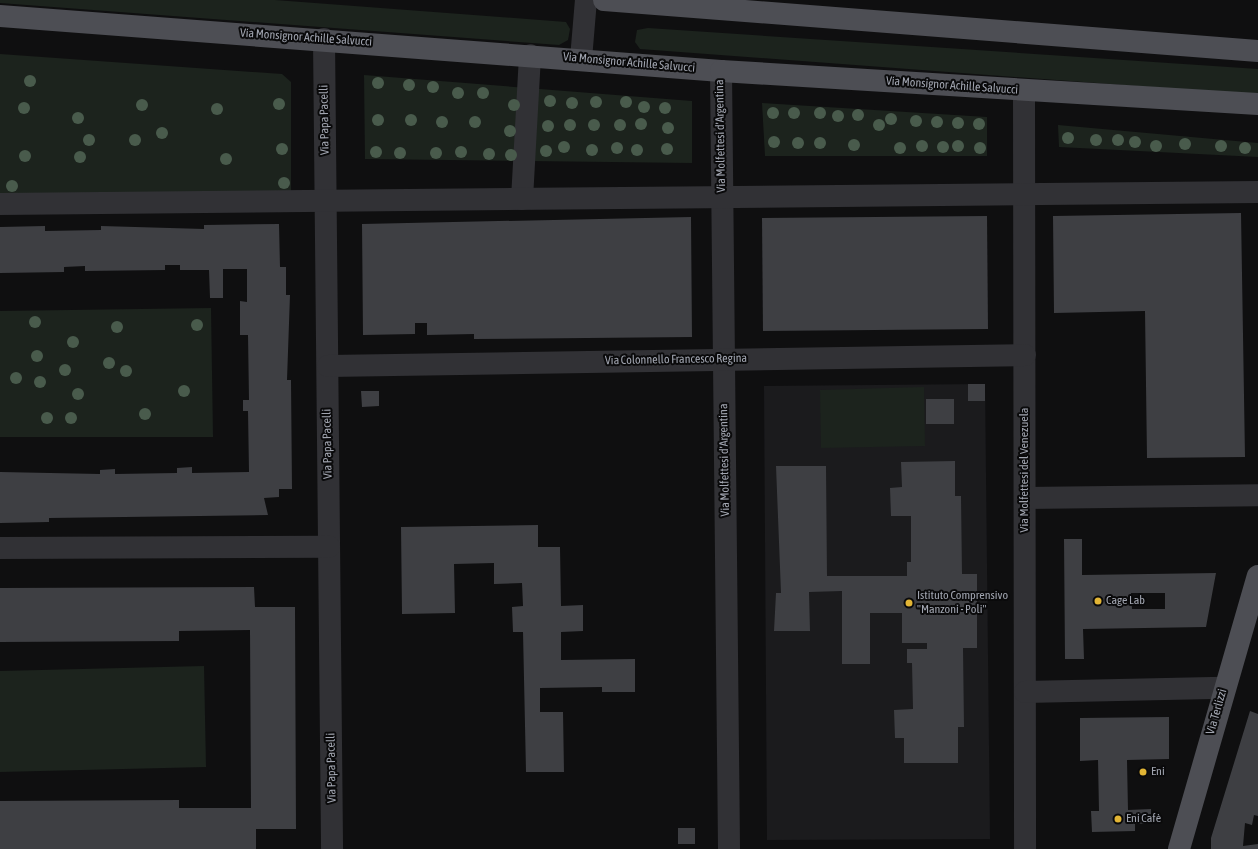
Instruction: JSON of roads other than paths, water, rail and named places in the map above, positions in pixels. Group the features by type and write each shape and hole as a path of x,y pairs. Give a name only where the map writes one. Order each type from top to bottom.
{"main road":[{"path":"604,0 1258,51"},
{"name":"Via Monsignor Achille Salvucci","path":"0,16 324,39 721,71 1024,91 1258,104"},
{"path":"1234,102 1258,109"},
{"name":"Via Terlizzi","path":"1179,849 1224,688 1258,576"}],"street":[{"path":"581,59 586,0"},
{"name":"Via Papa Pacelli","path":"324,39 332,849"},
{"path":"522,199 530,55"},
{"name":"Via Molfettesi d'Argentina","path":"721,71 729,849"},
{"name":"Via Molfettesi del Venezuela","path":"1024,91 1025,849"},
{"path":"0,204 1258,192"},
{"name":"Via Colonnello Francesco Regina","path":"328,366 1025,355"},
{"path":"1025,498 1258,495"},
{"path":"0,548 329,547"},
{"path":"1025,692 1224,688"}],"place":[{"name":"Cage Lab","path":"1098,601"},
{"name":"Istituto Comprensivo \"Manzoni - Poli\"","path":"909,603"},
{"name":"Eni","path":"1143,772"},
{"name":"Eni Cafè","path":"1118,819"}]}
